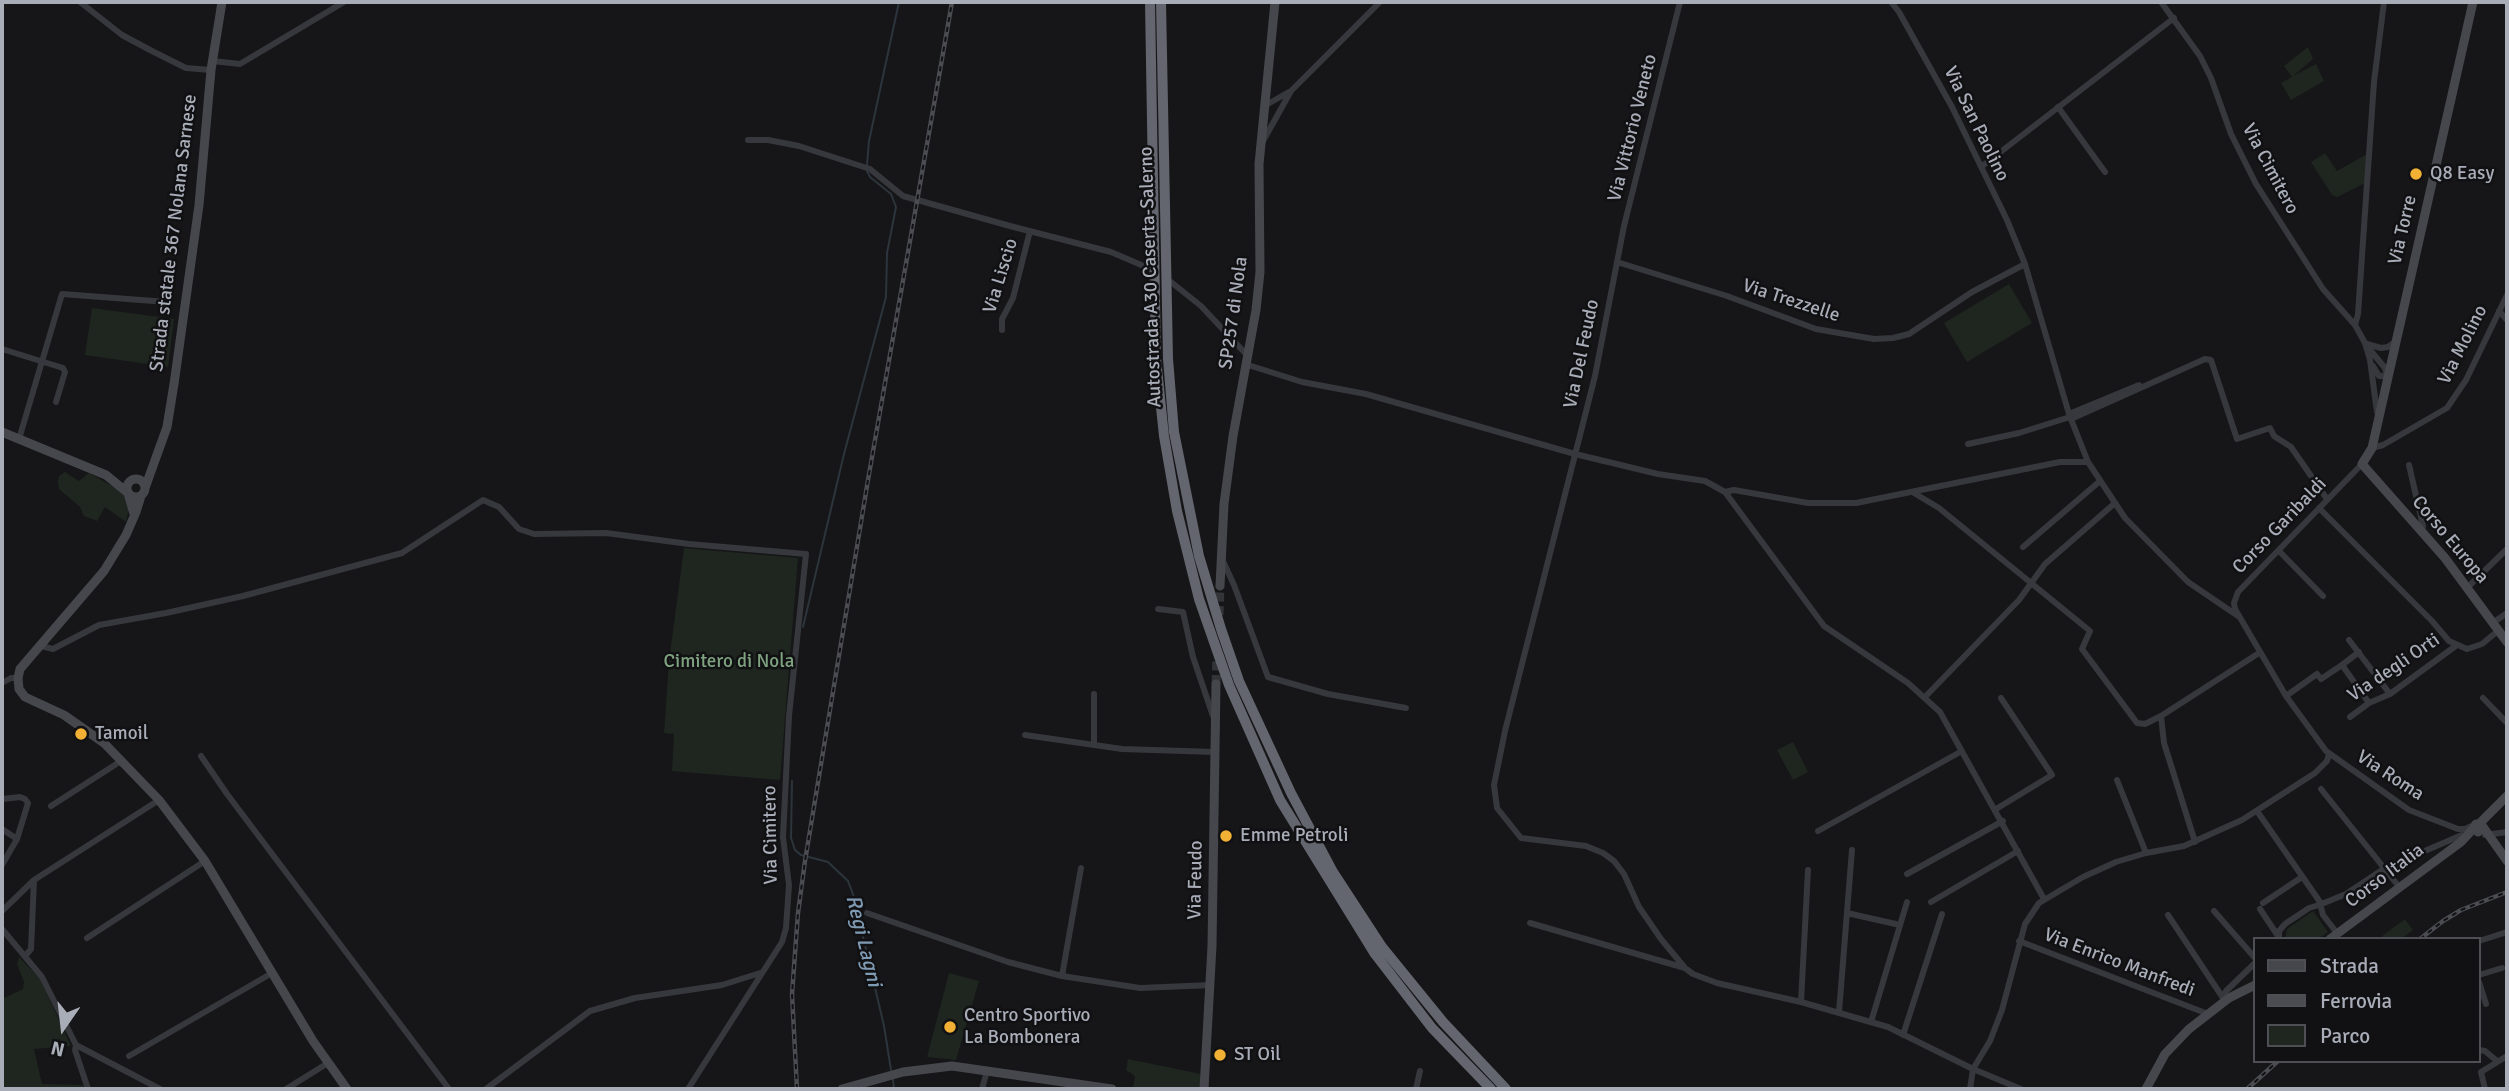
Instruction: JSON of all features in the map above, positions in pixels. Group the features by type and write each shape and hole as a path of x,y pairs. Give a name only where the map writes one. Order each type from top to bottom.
{"highway":[{"name":"Autostrada A30 Caserta-Salerno","path":"1150,2 1156,359 1164,436 1173,488 1199,599 1230,685 1280,800 1375,954 1432,1028 1491,1089"},
{"name":"Autostrada A30 Caserta-Salerno","path":"1161,2 1168,359 1174,432 1199,556 1221,629 1239,681 1290,793 1333,872 1382,947 1443,1022 1506,1089"}],"main road":[{"name":"Strada statale 367 Nolana Sarnese","path":"134,518 167,428 190,278 211,66 222,2"},
{"name":"SP257 di Nola","path":"1220,586 1224,504 1260,272 1261,146 1275,2"},
{"name":"Via Torre","path":"2362,464 2372,448 2473,2"},
{"path":"2,432 106,475 142,481 143,492 132,497 106,475"},
{"name":"Corso Europa","path":"2362,464 2468,587 2507,642"},
{"path":"153,467 127,485 134,518 117,552 104,571 20,669 19,689 25,698 64,715 104,743 159,800 205,861 313,1041 347,1089"},
{"name":"Via Feudo","path":"1207,1089 1216,684"},
{"name":"Corso Italia","path":"2333,936 2400,888 2462,837 2481,830 2491,813 2507,796"},
{"path":"2481,830 2507,861"},
{"path":"2146,1089 2165,1054 2189,1029 2227,1000 2254,986"},
{"path":"842,1089 903,1072 953,1066 1112,1089"}],"street":[{"path":"80,2 122,35 186,68 240,64 344,2"},
{"path":"1261,146 1291,91 1380,2"},
{"name":"Via Vittorio Veneto","path":"1617,262 1680,2"},
{"name":"Via San Paolino","path":"1891,2 1946,96 2007,220 2025,264 2070,417 2088,462 2125,518 2188,582 2238,616"},
{"name":"Via Cimitero","path":"2161,2 2200,56 2231,134 2256,184 2323,289 2355,325 2388,376"},
{"path":"2355,325 2358,314 2374,82 2384,2"},
{"path":"1981,167 2021,139 2058,107 2174,18"},
{"path":"1268,88 1273,96 1281,97"},
{"path":"1266,105 1291,91"},
{"path":"2058,107 2105,172"},
{"path":"748,140 768,140 799,146 867,169 903,195 1111,252 1146,267"},
{"name":"Via Liscio","path":"1002,330 1002,319 1013,298 1030,231"},
{"name":"Via Trezzelle","path":"1617,262 1727,296 1816,328 1874,339 1909,334 1972,292 2025,264"},
{"name":"Via Del Feudo","path":"1617,262 1595,376 1505,731 1494,785 1497,808 1521,838 1586,846 1614,861 1624,874 1639,907 1685,968"},
{"path":"1171,282 1202,306 1245,359 1303,382 1366,394 1575,454 1658,474 1705,481 1725,492 1824,626 1908,683 1940,712 2003,821 2042,901"},
{"path":"19,439 62,294 167,302"},
{"name":"Via Molino","path":"2372,448 2447,408 2466,380 2507,295"},
{"path":"2499,311 2507,320"},
{"path":"2365,343 2381,348 2395,342"},
{"name":"Via Cimitero","path":"2365,343 2378,419"},
{"path":"2,349 64,369 56,402"},
{"path":"1968,444 2019,433 2070,417 2205,359 2211,360 2237,439 2270,428 2274,436 2291,447 2328,499"},
{"path":"2370,360 2379,376 2388,376"},
{"path":"1725,492 1734,490 1808,503 1856,502 1914,493 2060,462 2088,462"},
{"name":"Corso Garibaldi","path":"2238,616 2234,603 2238,592 2362,464"},
{"path":"2409,466 2423,526 2422,532"},
{"path":"2022,547 2100,481"},
{"path":"1914,493 1939,508 2090,631 2082,649 2137,723 2145,724 2161,716 2259,653"},
{"name":"Via Cimitero","path":"41,646 53,649 99,625 243,596 402,553 483,500 499,507 519,529 534,534 606,533 688,544 806,554 789,716 783,837 789,885 786,928 782,942 688,1089"},
{"path":"1925,697 2019,600 2045,564 2115,503"},
{"path":"2319,508 2449,641 2467,649 2482,644 2507,613"},
{"path":"2468,587 2507,550"},
{"path":"2279,551 2323,596"},
{"path":"1222,558 1268,677 1328,695 1406,708"},
{"path":"1158,610 1183,612 1193,657 1215,721"},
{"name":"Via Roma","path":"2238,616 2286,696 2329,754 2410,810 2446,825 2462,837"},
{"path":"2349,640 2390,694"},
{"name":"Via degli Orti","path":"2350,717 2370,702 2390,694 2457,645"},
{"path":"2286,696 2318,674 2321,679 2360,652"},
{"path":"2342,665 2370,702"},
{"path":"2,683 18,678"},
{"path":"1094,695 1094,746"},
{"path":"1996,809 2052,775 2001,698"},
{"path":"2483,698 2507,723"},
{"path":"2161,716 2164,743 2194,842"},
{"path":"1025,735 1122,749 1215,752"},
{"path":"1818,831 1962,751"},
{"path":"1970,1089 1973,1069 1990,1041 2002,1010 2025,924 2042,901 2083,877 2116,862 2146,852 2184,846 2258,811 2315,773 2327,761 2329,754"},
{"path":"201,756 449,1089"},
{"path":"51,806 121,761"},
{"path":"2117,780 2146,852"},
{"path":"2321,789 2400,888"},
{"path":"2,799 20,797 27,800 28,807 17,839 2,865"},
{"path":"2,911 34,880 159,800"},
{"path":"2258,811 2321,904 2333,936"},
{"path":"1907,874 2003,821"},
{"path":"2445,842 2449,832 2446,825"},
{"path":"2,829 17,839"},
{"path":"2481,830 2507,832"},
{"path":"2278,937 2285,924 2309,908 2346,894 2385,868 2462,837"},
{"path":"1839,1012 1852,850"},
{"path":"1931,902 2018,851"},
{"path":"86,937 205,861"},
{"path":"1062,976 1081,869"},
{"path":"1801,1002 1808,870"},
{"path":"2278,937 2261,906 2301,877"},
{"path":"26,955 31,949 34,880"},
{"path":"1871,1022 1907,902"},
{"path":"2214,911 2254,959"},
{"path":"867,913 1008,961 1062,976 1140,988 1211,985"},
{"path":"1847,913 1900,925"},
{"path":"1903,1035 1942,914"},
{"path":"2168,915 2227,1000"},
{"path":"1530,923 1685,968 1717,983 1801,1002 1871,1022 2021,1089"},
{"path":"2,929 42,977 76,1045 75,1050 88,1089"},
{"path":"2481,940 2507,932"},
{"name":"Via Enrico Manfredi","path":"2019,941 2208,1014"},
{"path":"2227,1000 2224,993 2254,961"},
{"path":"2481,974 2502,968"},
{"path":"129,1056 272,973"},
{"path":"486,1089 590,1011 635,998 722,985 760,973"},
{"path":"2481,988 2486,1004"},
{"path":"76,1045 160,1089"},
{"path":"2481,1050 2497,1061"},
{"path":"2485,1089 2481,1072 2507,1056"},
{"path":"286,1089 328,1063"},
{"path":"982,1089 987,1071"},
{"path":"1416,1089 1420,1071"}],"green space":[{"path":"2308,47 2313,59 2293,76 2316,64 2324,81 2291,100 2281,83 2292,77 2284,66"},
{"path":"2325,153 2337,171 2367,154 2365,183 2337,197 2332,195 2311,162"},
{"path":"2009,284 2032,323 1967,362 1944,323"},
{"path":"92,308 174,319 168,367 85,355"},
{"path":"65,472 79,481 89,473 119,490 126,498 129,509 126,522 105,507 97,521 84,516 80,507 59,489 59,476"},
{"name":"Cimitero di Nola","path":"684,548 798,558 780,780 672,771 674,734 664,733 669,661"},
{"path":"1793,742 1808,772 1793,780 1777,750"},
{"path":"2313,911 2328,932 2321,937 2285,937 2287,929"},
{"path":"2405,919 2413,930 2404,937 2382,936"},
{"path":"19,957 40,979 71,1046 34,1049 42,1084 83,1085 85,1089 2,1089 2,999 23,989 24,982 17,964"},
{"name":"Centro Sportivo La Bombonera","path":"949,973 979,981 956,1060 927,1057"},
{"path":"1128,1059 1201,1074 1200,1089 1133,1087 1135,1076 1126,1070"}],"waterway":[{"path":"867,165 869,141 899,2"},
{"path":"803,627 844,454 886,297 887,253 896,207 891,194 870,177 867,171"},
{"name":"Regi Lagni","path":"792,781 791,838 795,850 801,855 828,862 848,881 853,894 884,1026 891,1070"},
{"name":"Regi Lagni","path":"893,1079 894,1089"}],"tunnel":[{"path":"1219,615 1220,586"},
{"path":"1216,684 1217,657"}],"railway":[{"path":"797,1089 792,994 805,861 868,480 952,2"},
{"path":"2423,937 2461,910 2507,892"},
{"path":"2247,1089 2276,1063"}],"place":[{"name":"Q8 Easy","path":"2416,174"},
{"name":"Tamoil","path":"81,734"},
{"name":"Emme Petroli","path":"1226,836"},
{"name":"Centro Sportivo La Bombonera","path":"950,1027"},
{"name":"ST Oil","path":"1220,1055"}]}
